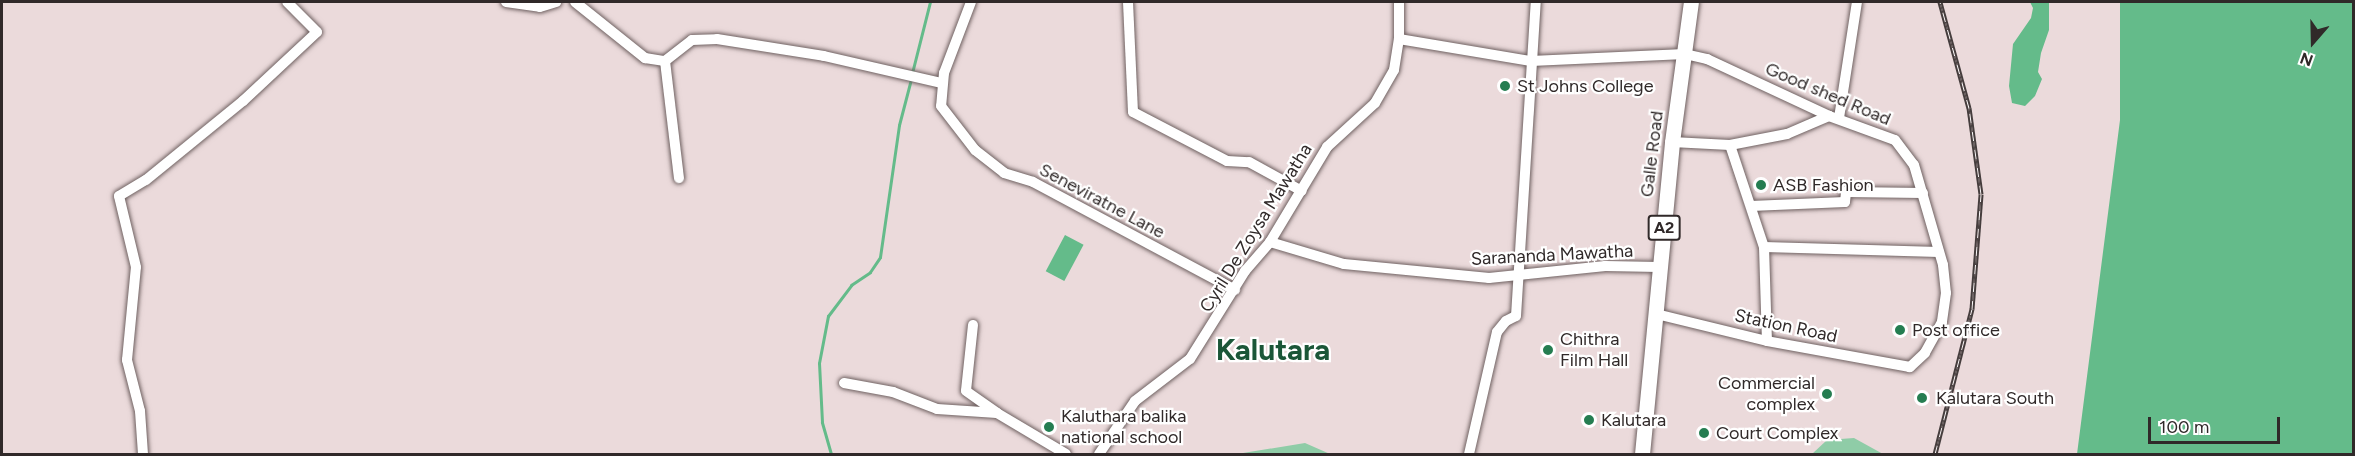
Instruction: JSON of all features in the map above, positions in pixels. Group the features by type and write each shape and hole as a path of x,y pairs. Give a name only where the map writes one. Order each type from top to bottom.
{"highway":[{"name":"Galle Road","path":"1642,454 1672,142 1691,2"}],"street":[{"path":"143,454 140,411 127,360 136,267 119,196 146,180 243,101 317,32 287,2"},
{"path":"506,2 540,7 556,2"},
{"path":"575,2 645,58 664,61 692,39 717,39 784,48 941,83"},
{"name":"Seneviratne Lane","path":"971,2 941,83 941,106 948,119 988,163 1004,173 1033,182 1235,290"},
{"path":"1128,2 1133,112 1227,161 1249,162 1302,191"},
{"name":"Cyril De Zoysa Mawatha","path":"1100,454 1136,401 1190,359 1245,271 1270,242 1327,147 1375,103 1394,70 1399,39 1399,2"},
{"path":"1469,454 1497,332 1506,321 1516,316 1536,2"},
{"path":"1672,142 1730,145 1787,134 1834,117 1857,2"},
{"name":"Good shed Road","path":"1399,39 1532,61 1685,54 1707,59 1834,117 1895,140 1914,165 1939,252 1946,293 1942,322 1925,353 1910,367"},
{"path":"664,61 679,178"},
{"path":"1730,145 1764,247 1767,341"},
{"path":"1751,206 1845,202 1846,192 1923,193"},
{"name":"Sarananda Mawatha","path":"1270,242 1344,264 1489,278 1520,272 1605,266 1659,267"},
{"path":"1764,247 1939,252"},
{"name":"Station Road","path":"1656,314 1767,341 1910,367"},
{"path":"973,325 966,391 1066,454"},
{"path":"844,383 893,393 936,409 998,413"}],"shaded area":[{"path":"2030,2 2049,2 2049,30 2041,53 2038,72 2042,79 2035,96 2025,106 2012,103 2009,86 2013,44 2031,18 2033,8"},
{"path":"2120,2 2353,2 2353,454 2077,454 2120,120"},
{"path":"1065,235 1084,245 1064,281 1046,271"},
{"path":"1854,438 1883,454 1812,454 1827,440"},
{"path":"1305,443 1330,454 1237,454"}],"waterway":[{"path":"912,73 930,2"},
{"path":"831,454 822,422 819,363 828,316 851,285 870,272 880,257 899,125 911,79"}],"railway":[{"path":"1935,454 1972,309 1981,194 1969,108 1940,2"}],"place":[{"name":"St Johns College","path":"1505,86"},
{"name":"ASB Fashion","path":"1761,185"},
{"name":"Post office","path":"1900,330"},
{"name":"Chithra Film Hall","path":"1548,350"},
{"name":"Commercial complex","path":"1827,394"},
{"name":"Kalutara South","path":"1922,398"},
{"name":"Kalutara","path":"1589,420"},
{"name":"Kaluthara balika national school","path":"1049,427"},
{"name":"Court Complex","path":"1704,433"}],"district":[{"name":"Kalutara","path":"1273,350"}]}
